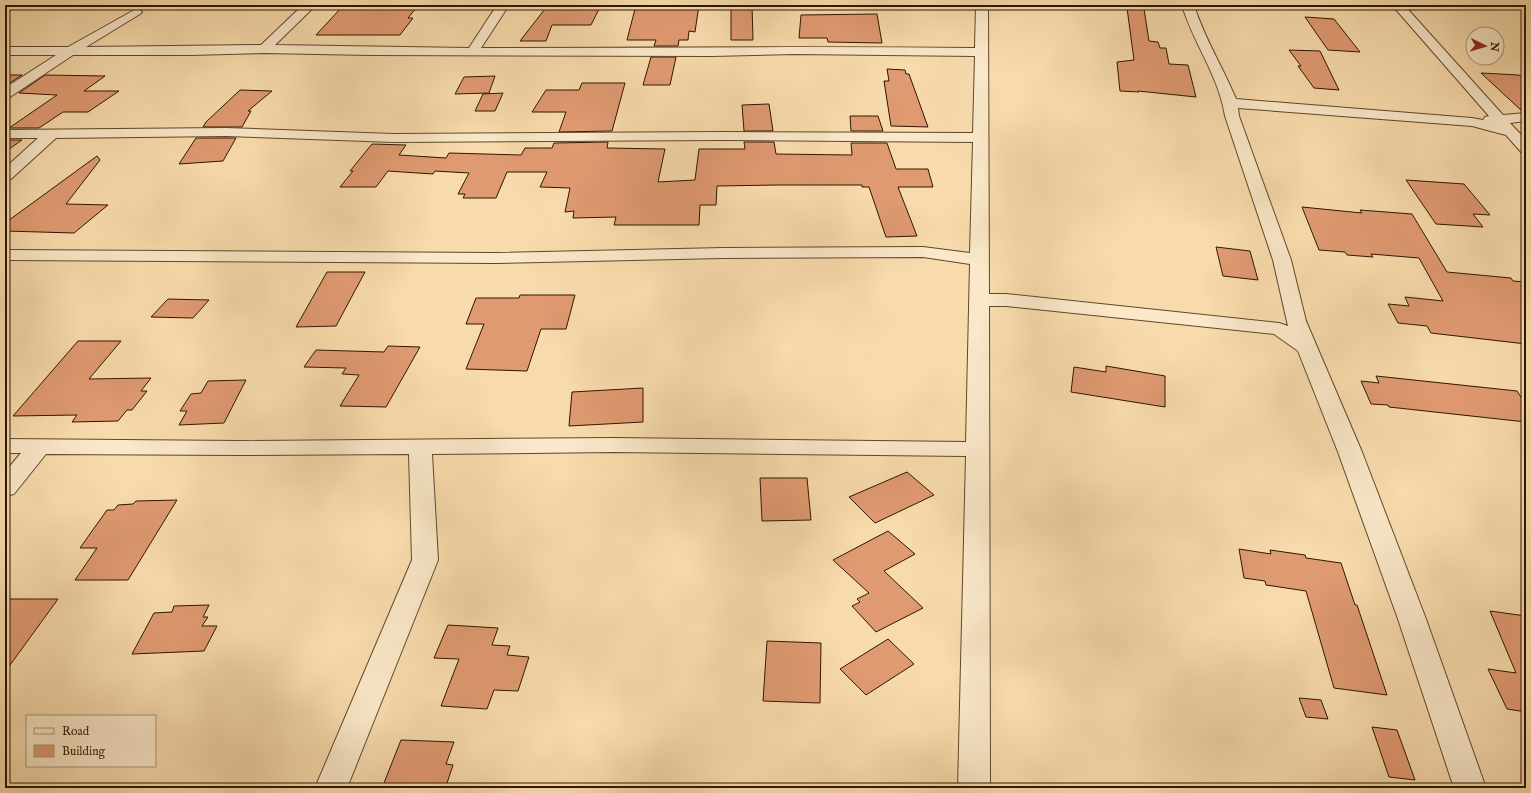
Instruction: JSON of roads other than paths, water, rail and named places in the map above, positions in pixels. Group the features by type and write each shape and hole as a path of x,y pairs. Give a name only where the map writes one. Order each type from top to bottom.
{"street":[{"path":"264,49 310,5"},
{"path":"473,51 503,5"},
{"path":"974,788 982,5"},
{"path":"1188,5 1194,22 1222,81 1230,103 1232,116 1282,260 1288,325 1307,348 1350,452 1407,605 1470,788"},
{"path":"1398,5 1526,149"},
{"path":"5,94 69,52 136,12"},
{"path":"5,52 264,49 712,52 795,50 981,52"},
{"path":"1230,103 1472,122 1511,132"},
{"path":"1472,122 1499,118 1526,117"},
{"path":"5,134 226,132 394,138 732,136 980,138"},
{"path":"5,176 53,133"},
{"path":"5,255 495,258 723,253 923,252 979,260"},
{"path":"979,300 1006,300 1288,325"},
{"path":"5,446 222,448 622,445 978,449"},
{"path":"5,488 40,446"},
{"path":"331,788 424,560 420,447"}]}
